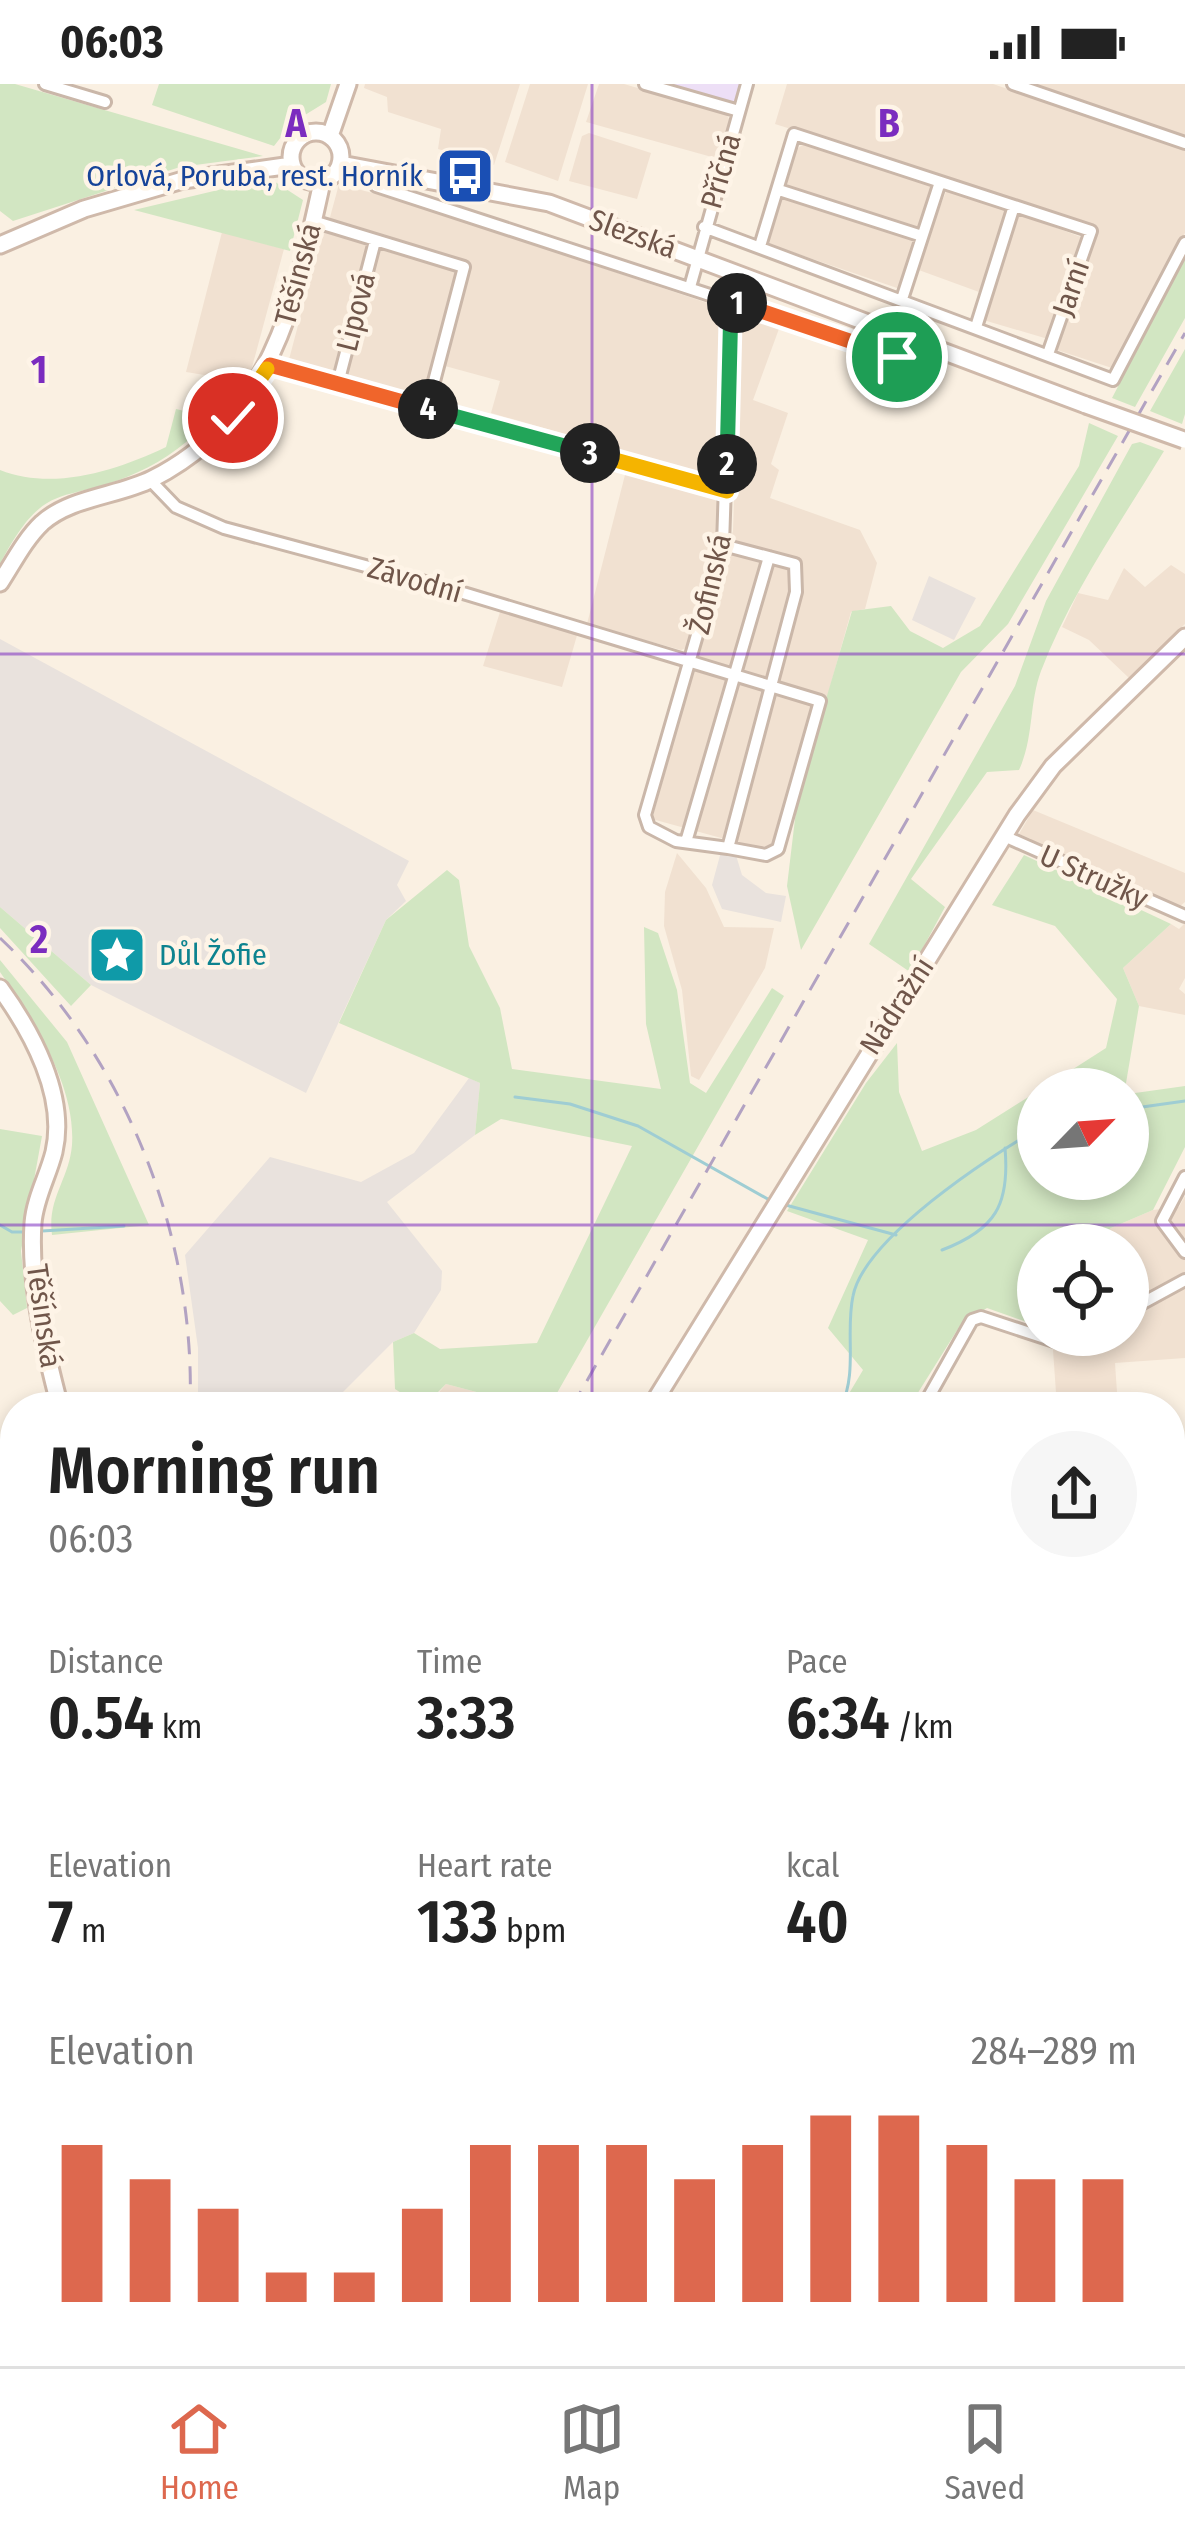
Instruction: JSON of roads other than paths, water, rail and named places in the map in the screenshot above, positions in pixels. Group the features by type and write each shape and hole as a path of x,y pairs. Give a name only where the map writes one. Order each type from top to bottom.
{"street":[{"path":"45,84 106,102"},
{"path":"330,136 347,84"},
{"path":"645,84 739,111"},
{"name":"Příčná","path":"690,287 747,84"},
{"path":"1013,84 1185,143"},
{"path":"315,132 330,136 340,148 341,164 322,182 301,177 292,165 292,149 301,137 315,132"},
{"name":"Jarní","path":"778,190 794,134 1090,231 1048,353"},
{"name":"Slezská","path":"341,164 550,203 1185,441"},
{"path":"0,245 84,209 183,180 292,165"},
{"name":"Těšínská","path":"0,583 43,522 60,511 150,480 195,452 233,418 270,365 288,321 322,182"},
{"path":"902,299 940,182"},
{"name":"Slezská","path":"376,186 918,363"},
{"path":"760,246 778,190 922,236"},
{"path":"976,327 1014,206"},
{"name":"Lipová","path":"313,220 464,266 427,408"},
{"name":"Slezská","path":"704,227 1113,380 1185,243"},
{"name":"Lipová","path":"338,383 375,241"},
{"name":"Žofinská","path":"681,842 649,827 645,815 723,545 731,302"},
{"name":"Lipová","path":"270,365 727,491"},
{"name":"Závodní","path":"150,480 176,507 224,528 820,700 778,849 766,855 728,848"},
{"path":"723,545 795,563 796,592 728,848 681,842 769,557"},
{"name":"Nádražní","path":"660,1392 862,1058 1004,836 1053,766 1185,637"},
{"name":"U Stružky","path":"1004,836 1185,916"},
{"name":"Těšínská","path":"0,988 29,1032 54,1107 53,1154 33,1224 43,1335 56,1392"},
{"path":"1185,1177 1162,1221 1185,1252"},
{"path":"1149,1300 1185,1280"},
{"path":"931,1392 972,1320 981,1317 1017,1329"}],"waterway":[{"path":"515,1097 570,1104 638,1126 773,1202"},
{"path":"1149,1106 1185,1101"},
{"path":"846,1392 853,1296 862,1274 903,1225 1017,1142"},
{"path":"942,1250 975,1234 995,1213 1005,1185 1005,1148"},
{"path":"782,1204 896,1235"},
{"path":"0,1225 12,1232 26,1232"},
{"path":"42,1231 124,1226"}],"railway":[{"path":"581,1392 1185,333"},
{"path":"0,938 83,1037 117,1093 144,1153 180,1278 190,1392"}],"place":[{"name":"Orlová, Poruba, rest. Horník","path":"465,176"},
{"name":"Důl Žofie","path":"117,955"}]}
